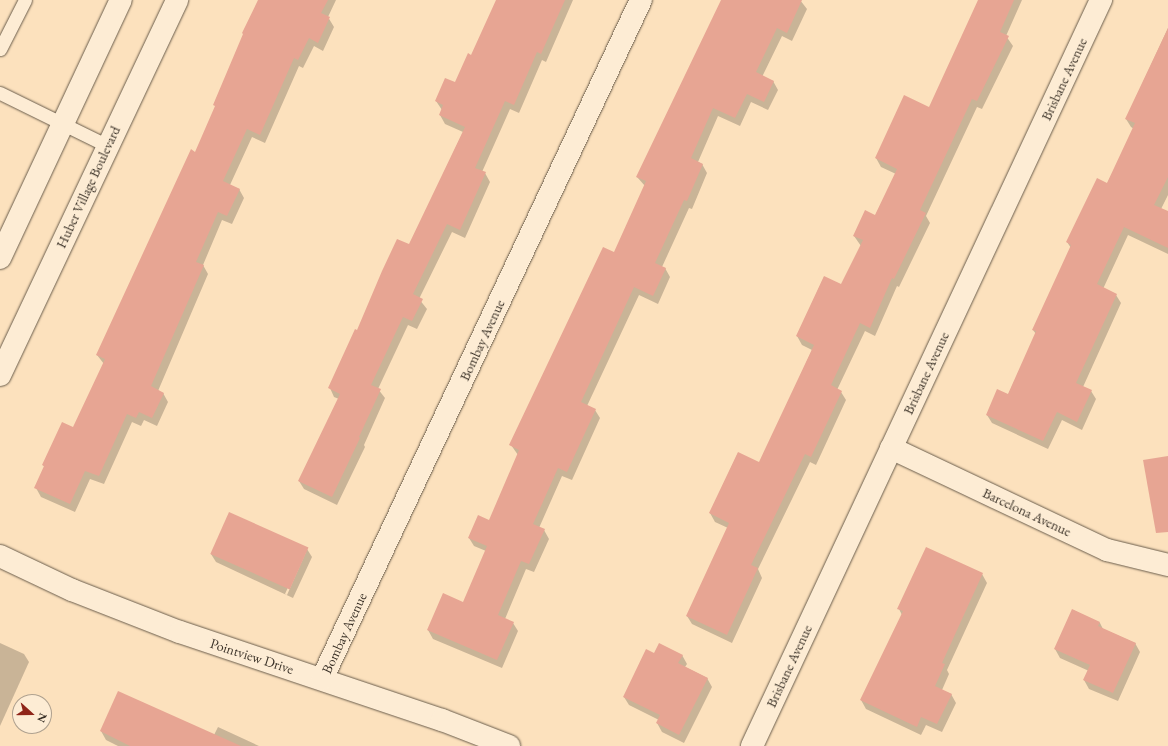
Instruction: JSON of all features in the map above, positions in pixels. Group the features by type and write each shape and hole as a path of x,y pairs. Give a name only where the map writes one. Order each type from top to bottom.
{"street":[{"path":"0,258 122,0"},
{"name":"Huber Village Boulevard","path":"0,375 177,0"},
{"name":"Bombay Avenue","path":"322,679 641,0"},
{"name":"Brisbane Avenue","path":"752,746 1101,0"},
{"name":"Barcelona Avenue","path":"891,448 1107,550 1168,565"},
{"name":"Pointview Drive","path":"0,556 72,590 180,632 442,720 509,746"}],"lane":[{"path":"0,49 25,0"},
{"path":"0,93 108,146"}],"building":[{"path":"258,0 328,0 321,13 330,17 318,43 309,38 298,60 294,58 260,135 247,129 223,181 240,189 227,216 218,212 196,262 204,265 151,386 164,393 152,418 139,412 136,418 127,414 99,476 85,471 70,504 34,488 44,466 42,465 62,422 73,427 105,359 96,355 191,149 195,152 215,106 213,105 243,34 242,33"},
{"path":"496,0 565,0 541,54 537,52 514,105 505,101 475,168 486,172 460,230 447,224 413,294 423,299 412,321 403,317 371,385 381,389 332,497 298,481 340,394 328,388 355,329 357,330 397,239 409,244 465,127 439,115 443,105 435,101 445,78 455,82 468,53 471,55"},
{"path":"721,0 802,0 787,33 777,28 756,72 774,81 764,102 747,94 735,118 713,108 691,158 703,164 687,201 684,200 655,263 666,268 653,296 634,287 581,402 596,409 567,472 558,468 533,524 545,529 529,564 521,561 498,615 514,622 497,660 427,630 443,593 463,602 487,546 468,538 478,515 489,520 519,450 509,445 603,247 614,252 646,181 636,177"},
{"path":"978,0 1014,0 1000,32 1009,36 977,101 972,99 920,210 926,213 894,279 892,278 870,328 860,323 831,385 842,391 811,457 805,454 751,565 758,568 727,635 686,616 729,523 709,513 738,452 759,462 814,345 796,336 824,276 841,284 863,240 853,236 865,210 875,215 897,169 875,158 904,95 929,107"},
{"path":"1168,28 1168,177 1154,205 1168,211 1168,248 1124,227 1097,284 1117,294 1076,383 1092,390 1077,422 1057,412 1043,441 986,415 997,389 1008,394 1036,331 1032,330 1071,245 1066,242 1097,178 1107,183 1135,123 1125,119"},
{"path":"1168,456 1168,532 1156,533 1143,460"},
{"path":"229,512 308,547 290,589 210,554"},
{"path":"926,547 983,573 942,663 945,664 935,686 952,694 937,724 921,717 917,727 860,700 903,611 897,609"},
{"path":"1072,609 1100,622 1098,626 1136,643 1113,693 1083,680 1090,665 1054,649"},
{"path":"659,643 683,655 678,663 708,678 679,735 656,723 660,715 623,697 646,649 654,653"},
{"path":"118,691 241,746 130,746 100,731"}]}
